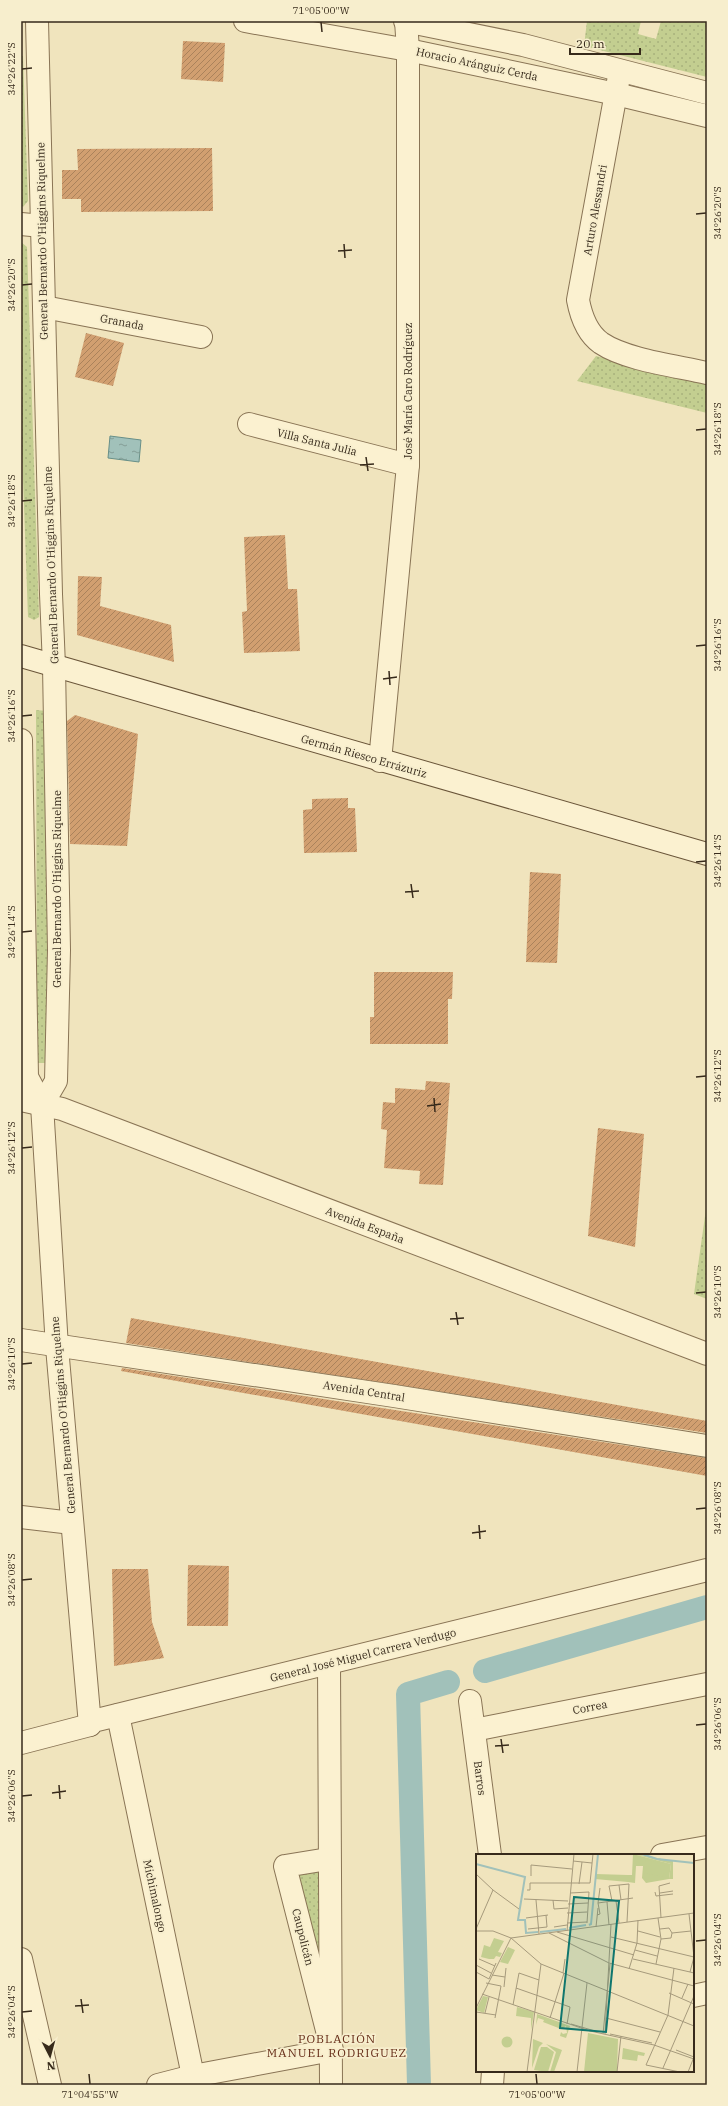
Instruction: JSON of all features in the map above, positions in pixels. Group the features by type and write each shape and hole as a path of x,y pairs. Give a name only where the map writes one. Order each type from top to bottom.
{"street":[{"name":"General Bernardo O'Higgins Riquelme","path":"37,21 31,225 44,307 54,666 59,950 56,1081 42,1105"},
{"name":"Horacio Aránguiz Cerda","path":"245,21 408,50 616,94 707,116"},
{"name":"José María Caro Rodríguez","path":"380,761 408,465 408,50 406,21"},
{"path":"406,21 523,45 707,93"},
{"name":"Arturo Alessandri","path":"620,71 578,300 581,314 587,328 600,342 630,355 707,373"},
{"name":"Granada","path":"44,307 201,337"},
{"name":"Villa Santa Julia","path":"249,424 408,465"},
{"name":"Germán Riesco Errázuriz","path":"21,656 380,761 707,854"},
{"name":"General Bernardo O'Higgins Riquelme","path":"21,740 27,1077 42,1105 57,1347 90,1725"},
{"name":"Avenida España","path":"21,1100 62,1109 707,1354"},
{"name":"Avenida Central","path":"21,1340 57,1347 126,1355 707,1446"},
{"path":"21,1517 72,1523"},
{"name":"General José Miguel Carrera Verdugo","path":"21,1743 90,1725 93,1721 707,1570"},
{"name":"Caupolicán","path":"328,1664 328,1859 332,2050 331,2085"},
{"name":"Correa","path":"474,1730 707,1684"},
{"name":"Barros","path":"470,1701 490,1854"},
{"name":"Michimalongo","path":"118,1715 193,2076"},
{"path":"668,1854 707,1847"},
{"name":"Caupolicán","path":"328,1859 285,1866 332,2050"},
{"path":"21,1959 50,2085"},
{"path":"694,1996 707,1993"},
{"path":"158,2085 193,2076 332,2050"},
{"path":"492,2085 493,2072"}],"green space":[{"path":"587,21 641,21 638,34 656,39 661,21 707,21 707,77 584,46"},
{"path":"21,56 23,56 28,201 23,207 21,204"},
{"path":"21,242 27,247 39,617 34,620 28,617 21,423"},
{"path":"596,356 707,383 707,413 577,381"},
{"path":"36,710 47,711 50,905 48,1063 37,1063"},
{"path":"707,1202 707,1299 694,1294"},
{"path":"321,1870 323,1964 314,1966 293,1874"}],"water":[{"path":"110,436 141,440 139,462 108,458"}],"building":[{"path":"183,41 225,43 223,82 181,79"},
{"path":"212,148 213,211 81,212 81,199 62,199 62,170 78,170 77,149"},
{"path":"86,333 124,343 113,386 75,377"},
{"path":"285,535 288,589 297,589 300,651 244,653 242,612 247,611 244,537"},
{"path":"78,576 102,577 100,606 171,625 174,662 77,635"},
{"path":"75,715 138,734 127,846 70,844 67,721"},
{"path":"348,798 348,808 355,808 357,852 304,853 303,810 312,809 312,799"},
{"path":"530,872 561,874 557,963 526,962"},
{"path":"374,972 453,972 452,999 448,999 448,1044 370,1044 370,1017 374,1017"},
{"path":"426,1081 450,1083 443,1185 419,1184 420,1171 384,1168 387,1130 381,1129 383,1102 395,1103 395,1088 425,1090"},
{"path":"598,1128 644,1134 635,1247 588,1236"},
{"path":"131,1318 707,1421 707,1433 126,1343"},
{"path":"122,1368 707,1458 707,1476 121,1371"},
{"path":"188,1565 229,1566 228,1626 187,1626"},
{"path":"112,1569 148,1569 152,1622 164,1658 114,1666"}],"waterway":[{"path":"485,1671 707,1607"},
{"path":"419,2085 408,1694 448,1682"}],"district":[{"name":"POBLACIÓN MANUEL RODRIGUEZ","path":"337,2045"}]}
